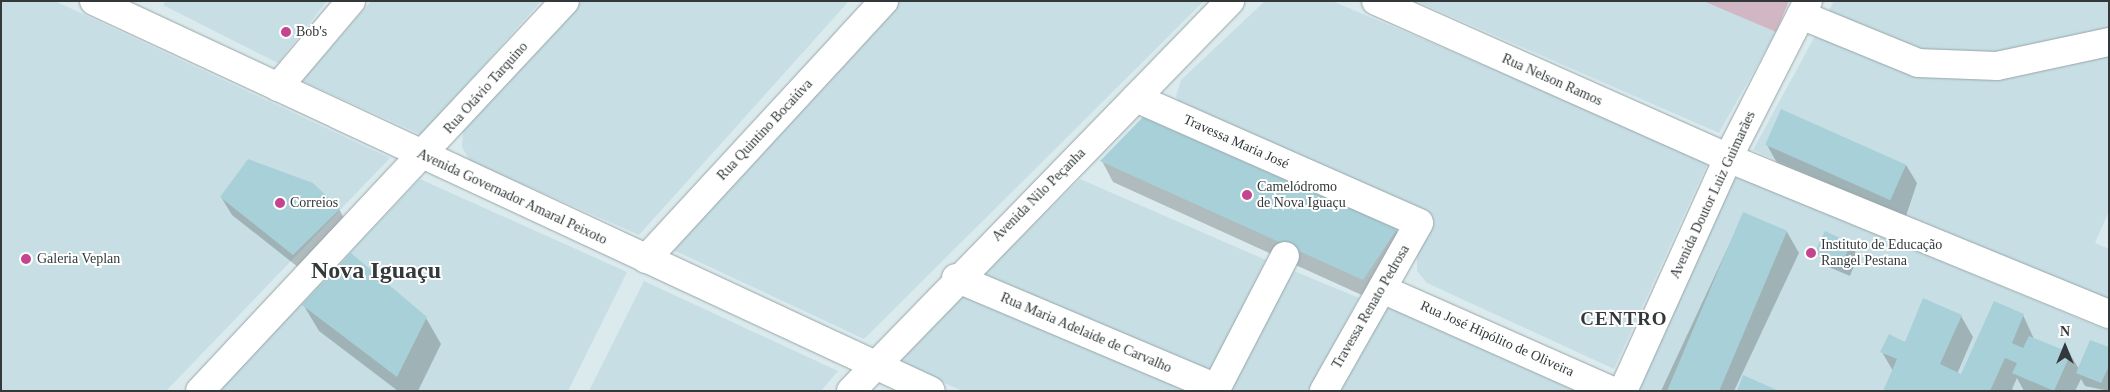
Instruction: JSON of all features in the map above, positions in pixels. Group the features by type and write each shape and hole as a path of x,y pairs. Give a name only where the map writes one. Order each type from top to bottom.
{"street":[{"name":"Avenida Governador Amaral Peixoto","path":"94,1 130,8 278,87 930,391"},
{"path":"278,87 351,1"},
{"name":"Rua Otávio Tarquino","path":"200,391 424,156 565,1"},
{"name":"Rua Quintino Bocaiúva","path":"646,259 884,1"},
{"name":"Avenida Nilo Peçanha","path":"851,391 873,364 956,278 1230,1"},
{"name":"Rua Nelson Ramos","path":"1376,1 1728,158 2109,314"},
{"path":"1804,8 1918,63 1997,66 2109,42"},
{"name":"Avenida Doutor Luiz Guimarães","path":"1623,391 1728,158 1804,8"},
{"name":"Travessa Maria José","path":"1136,98 1419,223"},
{"name":"Travessa Renato Pedrosa","path":"1324,391 1419,223"},
{"path":"1215,389 1285,256"},
{"name":"Rua Maria Adelaide de Carvalho","path":"956,278 1215,389"},
{"name":"Rua José Hipólito de Oliveira","path":"1382,288 1612,391"}],"shaded area":[{"path":"1,1 55,1 390,158 166,391 1,391"},
{"path":"166,1 327,1 278,63 163,5"},
{"path":"371,1 541,1 422,135 302,81"},
{"path":"582,1 849,1 639,235 470,161 462,147 463,131"},
{"path":"899,1 1204,1 864,339 671,249"},
{"path":"1265,1 1332,1 1709,160 1614,369 1427,283 1417,271 1417,256 1433,221 1182,109 1176,96 1181,80"},
{"path":"1416,1 1703,1 1776,32 1719,133"},
{"path":"1703,1 1789,1 1776,32"},
{"path":"1834,1 2109,1 2109,211 2095,243 2109,249 2109,306 1753,150"},
{"name":"Instituto de Educação Rangel Pestana","path":"1736,176 2109,331 2109,391 1636,391"},
{"path":"420,179 627,272 568,391 217,391"},
{"path":"1080,179 1266,260 1210,371 982,275"},
{"path":"1294,271 1359,298 1308,391 1227,391"},
{"path":"644,281 838,371 821,391 589,391"},
{"path":"961,295 1194,391 963,391 898,363"},
{"path":"1386,305 1575,391 1338,391"}],"building":[{"path":"1781,109 1906,165 1890,200 1765,145"},
{"name":"Camelódromo de Nova Iguaçu","path":"1143,117 1397,229 1363,280 1100,161"},
{"name":"Correios","path":"248,159 313,183 340,209 293,255 220,197"},
{"path":"1743,212 1787,231 1719,391 1667,391"},
{"path":"1825,231 1851,243 1842,264 1815,252"},
{"path":"351,253 427,317 397,377 302,305"},
{"path":"1923,298 1962,315 1940,364 1961,374 1994,301 2024,314 2012,343 2023,348 2029,336 2071,353 2054,391 2012,373 2017,363 2005,358 1990,391 1883,391 1897,359 1880,352 1889,334 1905,342"},
{"path":"2090,340 2109,347 2109,366 2101,383 2076,373"},
{"path":"1743,375 1779,391 1737,391"}],"place":[{"name":"Bob's","path":"286,32"},
{"name":"Camelódromo de Nova Iguaçu","path":"1247,195"},
{"name":"Correios","path":"280,203"},
{"name":"Instituto de Educação Rangel Pestana","path":"1811,253"},
{"name":"Galeria Veplan","path":"26,259"}],"district":[{"name":"Nova Iguaçu","path":"376,271"},
{"name":"CENTRO","path":"1624,319"}]}
